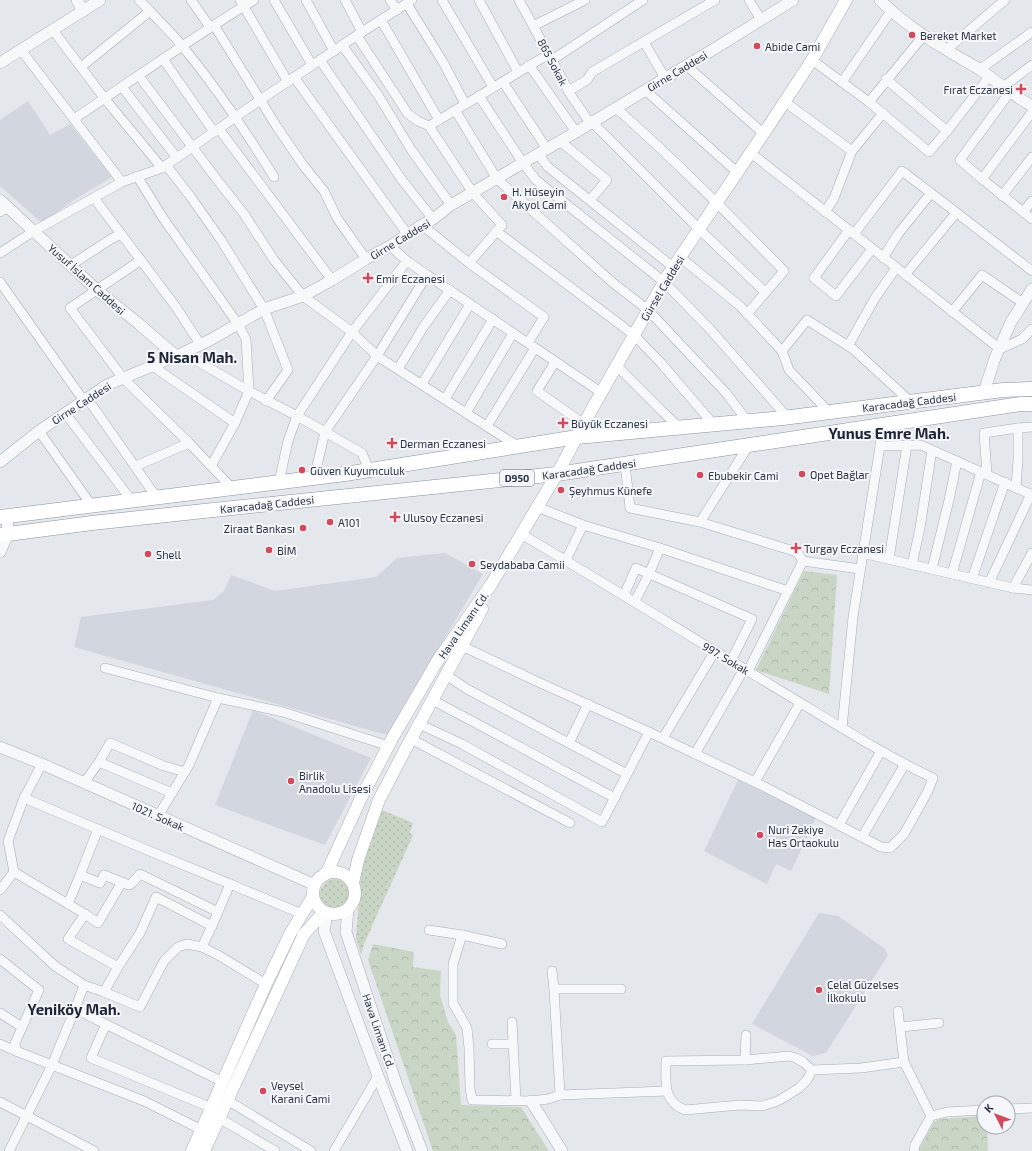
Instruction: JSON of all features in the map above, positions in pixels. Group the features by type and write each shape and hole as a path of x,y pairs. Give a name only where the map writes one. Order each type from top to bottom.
{"highway":[{"name":"Karacadağ Caddesi","path":"4,516 314,478 577,437 788,418 984,392 1032,389"},
{"name":"Karacadağ Caddesi","path":"4,534 130,519 557,474 881,425 1032,404"}],"main road":[{"name":"Gürsel Caddesi","path":"492,583 557,474 673,267 785,102 812,60 846,0"},
{"name":"Hava Limanı Cd.","path":"353,883 358,860 379,800 484,605 492,583"},
{"name":"Hava Limanı Cd.","path":"324,875 327,872 360,798 438,660 492,583"},
{"path":"204,1151 223,1082 266,984 290,934 314,891 318,879 330,873 337,872 343,874 353,883 355,897 348,910 342,913 326,913 319,908 315,902 314,891"},
{"path":"192,1151 202,1130 227,1100 304,934 326,913"}],"street":[{"path":"77,0 83,11"},
{"path":"0,64 100,0"},
{"path":"139,0 182,46 236,117 274,177"},
{"path":"191,0 212,26 303,165 324,191 337,218 366,259"},
{"path":"74,119 212,26 242,3 254,0"},
{"path":"274,0 312,65"},
{"path":"306,0 334,51"},
{"path":"345,0 359,34 408,114 429,126 473,193 502,225 469,263"},
{"path":"390,0 397,10"},
{"path":"442,0 493,87"},
{"path":"479,0 518,72"},
{"name":"865 Sokak","path":"519,0 568,91 591,123 765,292"},
{"path":"533,26 585,0"},
{"path":"429,126 529,65 550,57 643,0"},
{"path":"568,91 587,80 592,72 715,0"},
{"path":"749,0 761,20"},
{"name":"Girne Caddesi","path":"0,462 39,431 107,385 179,354 264,310 303,296 332,280 408,235 451,205 576,132 793,0"},
{"path":"880,0 891,11 924,35 980,70 1006,90 1030,105 982,179"},
{"path":"946,50 1005,0"},
{"path":"0,253 34,231 122,182 164,166 342,45 410,2 465,104"},
{"path":"242,3 291,79 408,235"},
{"path":"81,67 150,11"},
{"path":"842,82 891,11"},
{"path":"381,20 439,120"},
{"path":"52,30 105,99 190,196 221,240 264,310 288,370 266,401"},
{"path":"980,70 1032,32"},
{"path":"869,102 886,79 924,35"},
{"path":"644,42 665,78"},
{"path":"342,45 378,95 412,151 451,205"},
{"path":"21,50 122,182"},
{"path":"163,59 332,280"},
{"path":"320,60 402,180 433,219"},
{"path":"812,60 869,102 929,152 989,77"},
{"path":"529,65 576,132"},
{"path":"1032,65 1006,90 960,160 1032,220"},
{"path":"686,66 764,134"},
{"path":"139,76 244,214 274,260 303,296 352,332 377,356 519,447"},
{"path":"886,79 947,131"},
{"path":"503,82 542,152 548,167 673,267"},
{"path":"122,87 177,158"},
{"path":"645,90 738,173"},
{"path":"479,96 523,163 536,180 664,282 709,328 788,418"},
{"path":"785,102 852,151"},
{"path":"616,108 652,140 717,203 784,271 747,314"},
{"path":"455,110 497,179 612,282 648,310 726,393 748,422"},
{"path":"825,212 834,198 852,151 883,114"},
{"path":"560,141 607,180 590,200"},
{"path":"751,152 1000,350"},
{"path":"1002,196 1032,157"},
{"path":"872,249 836,296 814,278 902,171 1032,271"},
{"path":"137,176 163,218 238,324 246,340 249,391 235,423 211,466"},
{"path":"883,258 898,234 931,193"},
{"path":"94,198 176,307 200,344"},
{"path":"1023,212 1032,201"},
{"name":"Yusuf İslam Caddesi","path":"3,206 34,231 97,290 179,354"},
{"path":"905,275 956,213"},
{"path":"422,225 469,263 544,317 531,345 487,426"},
{"path":"496,231 634,335 661,363 714,425"},
{"path":"71,265 121,234"},
{"path":"390,246 407,261 427,275 602,393"},
{"path":"680,257 740,306 782,351 789,370 829,412"},
{"path":"141,260 70,308 123,378 189,442 232,488"},
{"path":"279,482 288,441 298,416 352,332 407,261"},
{"path":"848,346 875,298 896,268"},
{"path":"952,312 982,274 1023,303"},
{"path":"314,478 325,432 377,356 427,275"},
{"path":"0,282 136,466 157,498"},
{"path":"984,392 995,358 1000,350 1011,322 1032,289"},
{"path":"398,369 424,326 450,290"},
{"path":"422,384 470,304"},
{"path":"445,399 493,319"},
{"path":"782,351 807,320 853,349 912,402"},
{"path":"1000,350 1022,339 1032,329"},
{"path":"466,413 513,333"},
{"path":"1022,339 1032,338"},
{"path":"179,354 266,401 298,416 362,453 369,470"},
{"path":"555,362 536,391 584,424"},
{"path":"151,366 235,423"},
{"path":"617,366 680,428"},
{"path":"65,413 132,501"},
{"path":"842,728 853,617 880,446 881,425"},
{"path":"952,574 984,473 984,433 1032,427"},
{"path":"1016,487 1018,428"},
{"path":"39,431 92,506"},
{"path":"136,466 189,442"},
{"path":"700,522 749,445"},
{"path":"889,559 907,445"},
{"path":"880,446 921,445 1032,495 989,583"},
{"path":"912,565 920,528 932,450"},
{"path":"932,569 957,461"},
{"path":"625,464 630,508 700,522 797,552 803,561 860,569"},
{"path":"972,579 1005,482"},
{"path":"537,507 583,525 660,548 788,592"},
{"path":"0,552 4,534 4,516"},
{"path":"566,560 583,525"},
{"name":"997. Sokak","path":"521,534 842,728 881,751 933,778 928,791 904,834 890,848 881,847 862,837"},
{"path":"635,602 650,574 660,548"},
{"path":"862,553 989,583 1032,590"},
{"path":"1013,588 1032,554"},
{"path":"695,754 746,670 803,561"},
{"path":"624,595 636,568 752,619 731,661"},
{"path":"462,646 663,738 755,782 862,837 905,764"},
{"path":"663,738 715,651"},
{"path":"105,668 218,698 283,712 389,746"},
{"path":"446,675 467,689 627,774"},
{"path":"158,816 189,765 218,698"},
{"path":"432,700 615,798"},
{"path":"755,782 800,703"},
{"path":"569,743 588,704"},
{"path":"419,724 462,744 602,822 649,732"},
{"path":"411,739 570,823"},
{"path":"84,783 110,743 164,766 185,772"},
{"name":"1021. Sokak","path":"0,747 42,764 158,816 314,891"},
{"path":"839,825 881,751"},
{"path":"99,762 172,793"},
{"path":"42,764 24,798 8,841 14,872 98,923 122,882"},
{"path":"24,798 302,914"},
{"path":"68,904 98,829"},
{"path":"0,890 14,872"},
{"path":"80,875 100,883 104,875 128,885 132,883 140,874 218,912"},
{"path":"202,947 230,884"},
{"path":"104,992 140,933 156,897 212,926"},
{"name":"Hava Limanı Cd.","path":"348,910 346,932 397,1086 422,1151"},
{"name":"Hava Limanı Cd.","path":"326,913 324,931 406,1151"},
{"path":"85,914 68,939 118,967"},
{"path":"0,915 55,966 84,985 140,1007 164,961 178,947 187,944 202,947 218,955 266,984"},
{"path":"429,930 462,935 502,944"},
{"path":"462,935 453,964 453,1003 466,1028 469,1048 470,1088 472,1100 531,1101 548,1099 560,1095 667,1091"},
{"path":"0,959 39,990 15,1044 16,1051"},
{"path":"552,971 560,1095"},
{"path":"13,1150 27,1116 52,1065 84,985"},
{"path":"554,989 621,989"},
{"path":"75,1009 223,1082"},
{"path":"898,1011 904,1062 931,1116"},
{"path":"0,1013 22,1027"},
{"path":"512,1022 516,1100"},
{"path":"901,1027 939,1023"},
{"path":"106,1024 91,1058 215,1113 275,1151"},
{"path":"745,1060 746,1035"},
{"path":"0,1044 144,1101 202,1130"},
{"path":"492,1044 512,1044"},
{"path":"812,1070 807,1080 799,1088 778,1101 762,1106 740,1105 685,1110 677,1107 671,1102 667,1091 666,1061 745,1060 789,1056 803,1062 812,1070 861,1068 904,1062"},
{"path":"334,1151 378,1076"},
{"path":"227,1100 311,1151"},
{"path":"531,1101 562,1151"},
{"path":"0,1102 94,1151"},
{"path":"1016,1109 1032,1108"},
{"path":"914,1151 915,1145 931,1116 947,1112 976,1110"}],"shaded area":[{"path":"28,101 50,135 70,124 112,177 74,200 42,223 0,186 0,120"},
{"path":"445,553 483,574 387,735 74,647 81,617 213,600 224,591 231,575 275,591 376,577 397,558"},
{"name":"Birlik Anadolu Lisesi","path":"253,710 371,758 325,845 215,805"},
{"name":"Nuri Zekiye Has Ortaokulu","path":"738,780 816,818 791,871 776,864 767,884 704,851"},
{"name":"Celal Güzelses İlkokulu","path":"819,913 838,916 884,948 888,955 826,1053 813,1056 752,1024"}],"green space":[{"path":"804,571 837,575 829,694 756,670"},
{"path":"382,810 413,823 410,833 413,835 364,944 361,955 356,938 361,875 366,849"},
{"path":"335,879 346,883 350,894 346,905 335,909 324,905 320,894 324,883"},
{"path":"373,944 414,952 413,967 441,971 440,995 448,1022 456,1035 461,1105 521,1107 549,1151 433,1151 368,960"},
{"path":"976,1117 976,1135 987,1135 988,1151 918,1151 934,1122 939,1119"}],"place":[{"name":"Bereket Market","path":"912,35"},
{"name":"Abide Cami","path":"757,46"},
{"name":"Fırat Eczanesi","path":"1021,89"},
{"name":"H. Hüseyin Akyol Cami","path":"504,197"},
{"name":"Emir Eczanesi","path":"368,278"},
{"name":"Büyük Eczanesi","path":"563,423"},
{"name":"Derman Eczanesi","path":"392,443"},
{"name":"Güven Kuyumculuk","path":"302,470"},
{"name":"Opet Bağlar","path":"802,474"},
{"name":"Ebubekir Cami","path":"700,475"},
{"name":"Şeyhmus Künefe","path":"561,490"},
{"name":"Ulusoy Eczanesi","path":"395,517"},
{"name":"A101","path":"330,522"},
{"name":"Ziraat Bankası","path":"303,528"},
{"name":"Turgay Eczanesi","path":"796,548"},
{"name":"BİM","path":"269,550"},
{"name":"Shell","path":"148,554"},
{"name":"Seydababa Camii","path":"472,564"},
{"name":"Birlik Anadolu Lisesi","path":"291,781"},
{"name":"Nuri Zekiye Has Ortaokulu","path":"760,835"},
{"name":"Celal Güzelses İlkokulu","path":"819,990"},
{"name":"Veysel Karani Cami","path":"263,1091"}],"district":[{"name":"5 Nisan Mah.","path":"192,357"},
{"name":"Yunus Emre Mah.","path":"889,433"},
{"name":"Yeniköy Mah.","path":"74,1009"}]}
